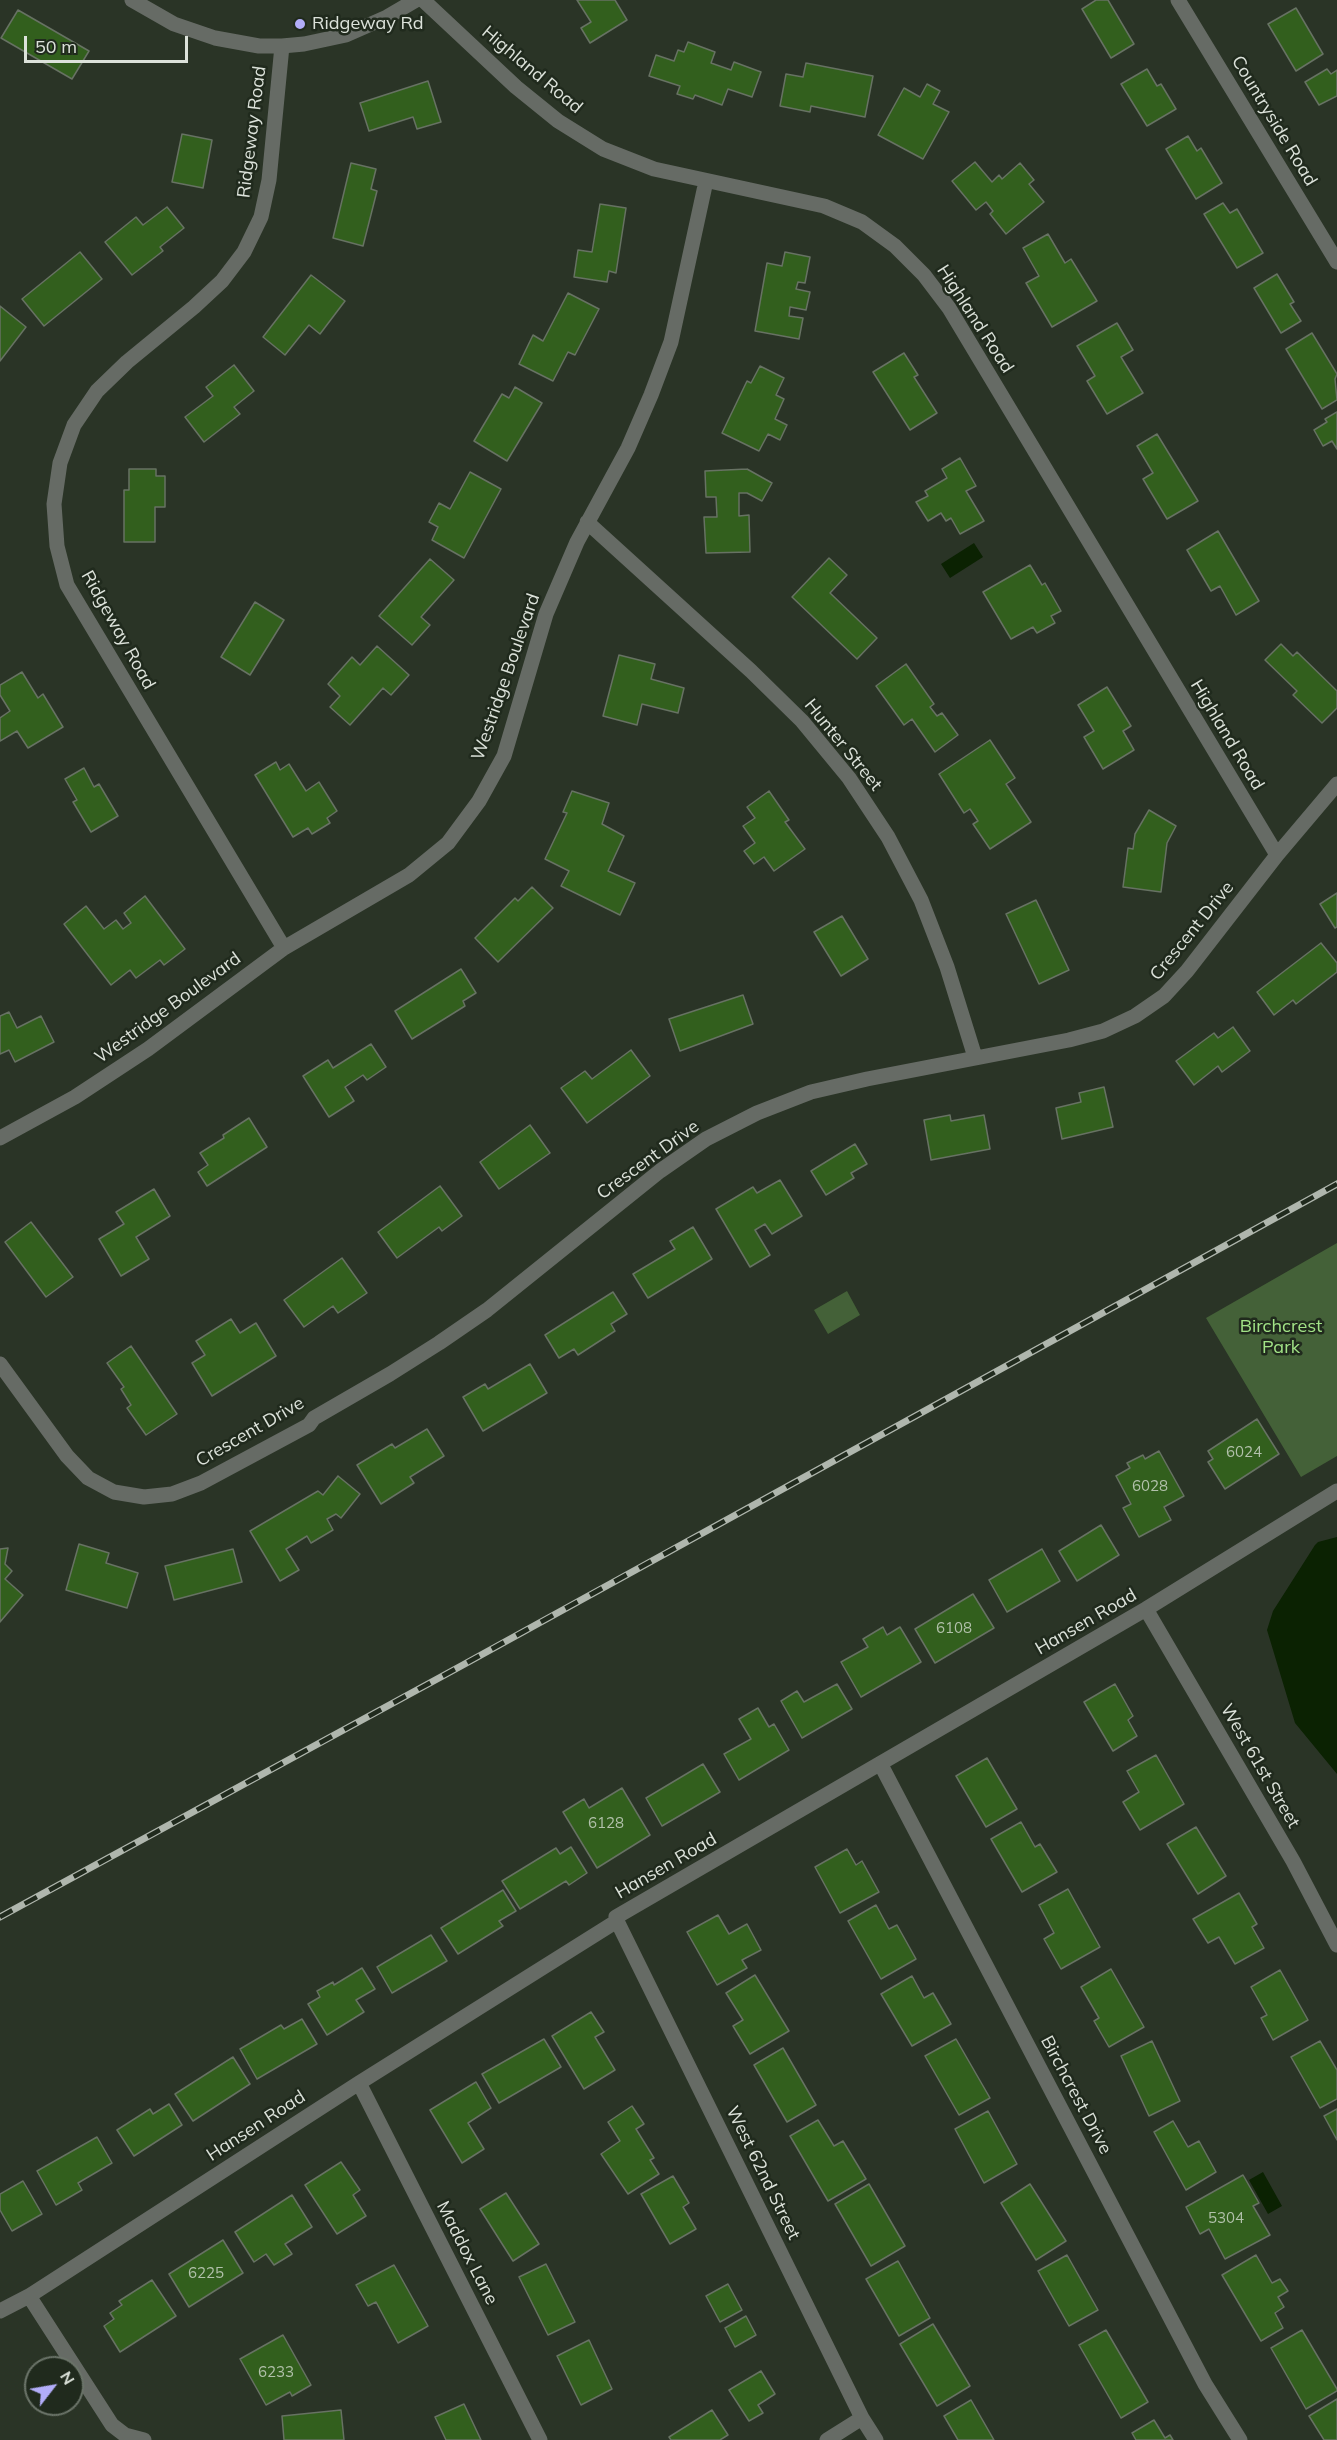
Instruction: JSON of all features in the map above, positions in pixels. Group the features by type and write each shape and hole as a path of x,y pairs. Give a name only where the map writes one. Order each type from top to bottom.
{"street":[{"path":"132,0 174,24 215,38 259,46 304,44 346,35 387,17 416,0"},
{"name":"Highland Road","path":"423,0 516,87 558,121 613,153 654,169 825,206 862,222 896,246 924,275 949,308 1277,855"},
{"name":"Countryside Road","path":"1178,0 1337,262"},
{"name":"Ridgeway Road","path":"282,46 269,180 261,217 244,252 222,281 127,362 97,391 74,425 60,463 54,504 57,546 68,585 284,948"},
{"name":"Westridge Boulevard","path":"0,1138 75,1097 148,1049 284,948 409,875 448,843 479,801 504,756 546,614 588,522 628,448 671,342 706,181"},
{"name":"Hunter Street","path":"588,522 751,671 802,721 849,778 888,837 921,900 946,967 975,1057"},
{"name":"Crescent Drive","path":"0,1364 67,1456 88,1478 114,1492 144,1497 172,1494 201,1483 309,1425 314,1418 439,1343 487,1310 660,1171 706,1139 757,1113 810,1092 1103,1031 1136,1016 1164,996 1187,971 1277,855 1337,784"},
{"name":"Hansen Road","path":"0,2311 29,2296 617,1921 616,1917 1146,1610 1337,1491"},
{"name":"West 61st Street","path":"1146,1610 1293,1861 1337,1945"},
{"name":"Birchcrest Drive","path":"881,1765 1205,2384 1240,2440"},
{"name":"West 62nd Street","path":"617,1921 862,2418 876,2440"},
{"name":"Maddox Lane","path":"360,2083 540,2440"},
{"path":"29,2296 112,2425 125,2435 144,2440"},
{"path":"827,2440 862,2418"}],"green space":[{"name":"Birchcrest Park","path":"1337,1243 1337,1456 1301,1477 1206,1318"},
{"path":"847,1291 860,1315 828,1334 814,1310"}],"shaded area":[{"path":"974,543 983,557 950,578 941,564"},
{"path":"1337,1537 1337,1774 1295,1723 1267,1630 1273,1611 1315,1545"},
{"path":"1263,2172 1282,2206 1268,2214 1249,2180"}],"building":[{"path":"577,0 615,0 627,20 590,43 581,28 591,22"},
{"path":"1096,0 1108,0 1134,44 1111,58 1082,9"},
{"path":"1296,8 1323,54 1296,71 1268,24"},
{"path":"18,10 89,51 72,79 1,38"},
{"path":"688,42 715,52 711,63 731,70 734,62 761,72 752,97 728,89 722,105 695,95 693,99 677,94 680,86 649,76 656,55 674,61 678,50 684,52"},
{"path":"806,63 873,76 865,117 811,106 810,112 780,106 786,74 803,77"},
{"path":"1147,69 1157,86 1161,84 1176,109 1147,126 1121,84"},
{"path":"1327,69 1331,74 1337,70 1337,96 1319,105 1305,82"},
{"path":"428,81 441,122 417,129 413,117 369,131 360,103"},
{"path":"927,84 940,91 933,104 949,112 923,159 878,135 904,88 920,97"},
{"path":"182,134 212,140 203,188 172,182"},
{"path":"1188,136 1197,151 1201,148 1222,183 1196,199 1166,149"},
{"path":"975,162 992,182 999,175 1002,179 1020,163 1034,180 1029,184 1044,202 1006,234 990,214 993,211 986,202 976,210 952,181"},
{"path":"351,163 376,169 371,189 377,191 363,246 333,238"},
{"path":"1223,203 1230,213 1237,209 1263,253 1237,268 1204,214"},
{"path":"600,204 626,208 616,273 609,271 607,282 574,277 578,250 592,252"},
{"path":"167,207 184,228 160,247 163,251 132,275 105,242 136,217 143,225"},
{"path":"1048,234 1065,263 1071,259 1097,301 1052,327 1026,283 1039,276 1023,248"},
{"path":"80,252 102,279 44,326 22,299"},
{"path":"785,252 810,257 805,283 798,282 796,289 810,292 806,310 790,307 789,316 803,318 799,339 755,331 767,263 782,266"},
{"path":"1277,274 1294,302 1290,304 1301,321 1281,333 1254,288"},
{"path":"311,275 345,301 320,334 309,325 285,355 263,337"},
{"path":"568,293 599,309 575,355 568,352 553,381 519,364 533,335 543,341"},
{"path":"0,306 26,327 0,361"},
{"path":"1117,323 1133,350 1121,357 1143,393 1107,414 1087,381 1095,376 1077,346"},
{"path":"1312,333 1337,374 1335,379 1337,400 1322,409 1286,349"},
{"path":"904,353 918,375 914,377 937,413 910,430 873,372"},
{"path":"234,365 254,391 234,407 240,414 204,442 185,417 213,396 206,387"},
{"path":"760,366 784,378 776,395 784,399 775,419 787,425 780,440 768,434 759,451 722,433 747,381 751,383"},
{"path":"515,387 542,403 507,461 474,441 502,394 509,398"},
{"path":"1337,412 1337,449 1332,441 1323,446 1314,430 1327,422 1325,419"},
{"path":"1157,434 1198,501 1167,519 1143,479 1153,473 1137,446"},
{"path":"960,458 976,486 966,491 984,521 960,534 951,518 946,521 941,513 928,521 916,502 928,496 925,491 947,478 942,469"},
{"path":"129,469 156,469 156,476 165,476 165,507 155,507 155,542 124,542 124,490 129,490"},
{"path":"747,469 772,483 762,501 747,493 739,493 739,516 749,515 750,552 706,553 704,517 717,517 716,497 706,497 705,471"},
{"path":"470,472 501,489 464,558 432,540 438,527 429,522 439,503 450,509"},
{"path":"1218,531 1259,601 1236,615 1220,586 1211,591 1187,550"},
{"path":"829,558 847,575 830,593 877,638 857,659 792,597"},
{"path":"430,559 454,580 421,617 430,625 412,645 379,616"},
{"path":"1030,565 1042,585 1045,583 1061,611 1051,616 1055,623 1037,633 1033,627 1011,639 983,592"},
{"path":"255,602 284,620 250,675 221,657"},
{"path":"1281,644 1293,656 1297,652 1337,691 1337,708 1322,723 1293,695 1297,691 1265,660"},
{"path":"377,646 409,675 391,695 383,688 350,725 330,707 340,696 328,684 352,657 360,665"},
{"path":"619,655 655,664 651,679 684,688 678,713 642,704 637,725 603,716"},
{"path":"906,664 934,704 930,707 937,716 942,713 958,735 935,752 912,719 904,725 876,686"},
{"path":"22,672 38,698 43,694 63,727 28,748 17,731 0,741 0,718 10,711 0,695 0,685"},
{"path":"1107,687 1131,726 1123,731 1134,750 1103,769 1084,737 1094,731 1078,705"},
{"path":"990,740 1015,778 1006,784 1031,822 990,849 973,824 978,821 970,809 964,813 939,774"},
{"path":"276,762 280,770 289,764 306,791 319,782 337,811 327,818 330,823 312,834 308,828 293,837 255,775"},
{"path":"84,768 94,787 99,784 118,816 91,832 73,802 77,800 65,779"},
{"path":"572,791 609,803 602,824 624,836 608,871 635,883 620,915 561,886 569,871 545,859 567,813 563,812"},
{"path":"769,791 789,820 785,822 805,849 774,871 764,857 754,864 744,851 755,843 743,826 755,818 747,807"},
{"path":"1149,810 1176,826 1167,843 1161,892 1123,887 1128,848 1133,849 1135,834"},
{"path":"532,887 553,908 498,962 475,938 515,898 518,901"},
{"path":"1337,893 1337,927 1335,928 1320,904"},
{"path":"145,896 185,949 164,965 160,960 136,978 130,970 111,985 64,924 86,906 104,929 116,920 123,929 131,923 124,913"},
{"path":"1036,900 1069,970 1039,984 1006,914"},
{"path":"842,916 868,959 841,976 814,932"},
{"path":"1321,943 1337,963 1337,972 1296,1004 1293,1000 1274,1015 1257,992"},
{"path":"461,969 476,993 463,1001 465,1006 412,1039 395,1011"},
{"path":"743,995 753,1024 680,1051 669,1019"},
{"path":"9,1012 17,1028 41,1016 54,1042 15,1062 9,1050 0,1054 0,1016"},
{"path":"1233,1027 1250,1051 1222,1072 1218,1066 1194,1085 1176,1061 1214,1033 1218,1038"},
{"path":"371,1044 386,1067 367,1080 363,1075 345,1087 354,1101 329,1117 303,1076 328,1060 333,1068"},
{"path":"631,1050 650,1076 587,1123 561,1088 585,1071 592,1079"},
{"path":"1104,1087 1113,1127 1062,1139 1056,1108 1081,1102 1079,1093"},
{"path":"950,1115 951,1121 984,1115 990,1149 931,1160 924,1120"},
{"path":"249,1118 267,1147 207,1186 198,1172 208,1165 200,1153"},
{"path":"530,1125 550,1153 499,1189 480,1162"},
{"path":"855,1144 867,1164 851,1173 854,1178 826,1195 811,1171"},
{"path":"780,1180 802,1216 772,1234 765,1224 755,1230 770,1255 750,1267 716,1209 753,1187 757,1193"},
{"path":"440,1186 462,1216 442,1231 439,1227 397,1258 378,1232"},
{"path":"154,1189 170,1216 136,1237 149,1259 121,1276 99,1239 124,1224 116,1212"},
{"path":"31,1222 73,1277 46,1297 5,1242"},
{"path":"693,1227 712,1259 648,1298 633,1274 675,1249 670,1241"},
{"path":"342,1258 367,1293 338,1313 333,1306 304,1327 284,1300"},
{"path":"613,1292 627,1314 611,1324 615,1331 578,1355 574,1349 559,1358 545,1335"},
{"path":"231,1319 240,1333 256,1323 276,1356 212,1396 192,1363 205,1355 196,1341"},
{"path":"131,1346 177,1414 146,1435 127,1408 131,1405 121,1389 124,1387 107,1363"},
{"path":"530,1364 547,1393 483,1431 463,1397 485,1384 488,1389"},
{"path":"1257,1419 1279,1454 1225,1489 1208,1462 1213,1459 1208,1451"},
{"path":"427,1429 444,1456 410,1477 414,1483 381,1504 357,1465 392,1444 395,1448"},
{"path":"1159,1451 1184,1496 1164,1507 1171,1520 1139,1537 1123,1508 1131,1504 1116,1476 1130,1468 1127,1463 1143,1455 1145,1459"},
{"path":"338,1476 360,1494 341,1518 336,1514 327,1519 333,1530 311,1543 307,1536 286,1549 299,1570 280,1581 250,1531 318,1491 323,1495"},
{"path":"1101,1525 1119,1555 1077,1581 1059,1551"},
{"path":"79,1544 109,1553 106,1563 138,1573 127,1608 66,1590"},
{"path":"8,1548 5,1564 12,1571 5,1579 23,1595 0,1622 0,1549"},
{"path":"233,1549 242,1582 174,1600 165,1566"},
{"path":"1042,1549 1060,1581 1007,1612 989,1580"},
{"path":"973,1594 994,1628 935,1663 915,1629"},
{"path":"883,1627 887,1635 900,1627 921,1662 861,1697 841,1662 868,1647 863,1639"},
{"path":"837,1684 852,1709 802,1738 781,1701 797,1691 804,1702"},
{"path":"1115,1684 1133,1716 1128,1720 1137,1736 1113,1751 1084,1702"},
{"path":"758,1708 769,1727 774,1724 789,1750 739,1780 724,1754 751,1739 739,1719"},
{"path":"1156,1755 1184,1804 1140,1830 1123,1802 1139,1792 1127,1771"},
{"path":"987,1758 1017,1809 986,1827 956,1776"},
{"path":"703,1764 720,1792 662,1826 646,1798"},
{"path":"622,1788 650,1835 597,1868 563,1812 584,1799 589,1808"},
{"path":"1021,1822 1035,1847 1040,1844 1057,1872 1022,1892 991,1839"},
{"path":"1196,1827 1226,1876 1198,1894 1167,1844"},
{"path":"571,1847 587,1873 569,1885 566,1881 520,1909 502,1881 556,1848 560,1854"},
{"path":"847,1849 856,1865 862,1861 879,1892 840,1913 815,1867"},
{"path":"1068,1889 1100,1947 1061,1969 1044,1939 1054,1933 1039,1905"},
{"path":"503,1890 516,1911 499,1921 503,1926 458,1954 441,1928"},
{"path":"1239,1893 1257,1924 1252,1927 1264,1948 1235,1964 1219,1937 1208,1943 1193,1919"},
{"path":"876,1905 889,1929 897,1925 916,1959 881,1979 848,1921"},
{"path":"718,1915 729,1934 747,1924 761,1950 742,1960 747,1968 717,1985 687,1932"},
{"path":"431,1935 447,1961 392,1993 377,1967"},
{"path":"362,1968 375,1989 356,2000 364,2012 327,2035 308,2004 320,1997 317,1991 333,1982 334,1985"},
{"path":"1111,1969 1144,2027 1109,2047 1094,2021 1099,2018 1081,1987"},
{"path":"1280,1970 1308,2020 1273,2040 1261,2018 1267,2015 1251,1987"},
{"path":"755,1975 789,2031 750,2054 733,2026 743,2020 726,1993"},
{"path":"912,1976 924,1998 933,1993 951,2024 912,2046 881,1994"},
{"path":"591,2012 604,2032 595,2037 615,2070 584,2089 552,2036"},
{"path":"302,2019 317,2044 257,2079 240,2049 281,2025 284,2029"},
{"path":"544,2039 561,2067 499,2103 482,2074"},
{"path":"956,2039 990,2098 959,2115 925,2056"},
{"path":"1152,2041 1180,2101 1149,2116 1121,2056"},
{"path":"1320,2041 1337,2070 1337,2099 1320,2108 1291,2057"},
{"path":"783,2048 816,2105 787,2122 754,2065"},
{"path":"233,2057 250,2084 193,2121 175,2094"},
{"path":"476,2082 491,2108 468,2123 484,2149 462,2163 430,2110"},
{"path":"169,2104 182,2125 134,2156 117,2130 150,2109 153,2114"},
{"path":"632,2106 644,2124 636,2129 654,2158 650,2160 659,2174 628,2194 601,2154 620,2141 608,2122"},
{"path":"1337,2109 1337,2140 1324,2116"},
{"path":"988,2111 1017,2164 984,2183 955,2129"},
{"path":"818,2120 834,2146 843,2141 866,2179 828,2201 790,2136"},
{"path":"1173,2121 1188,2147 1199,2141 1216,2172 1186,2190 1154,2132"},
{"path":"97,2137 112,2163 78,2183 82,2190 56,2205 37,2171"},
{"path":"341,2162 360,2190 353,2195 366,2216 337,2234 305,2185"},
{"path":"1243,2175 1259,2203 1253,2206 1270,2235 1225,2259 1209,2229 1200,2234 1186,2207"},
{"path":"673,2176 689,2203 683,2207 696,2229 670,2244 641,2194"},
{"path":"23,2181 42,2214 12,2231 0,2210 0,2194"},
{"path":"869,2184 905,2246 871,2266 835,2204"},
{"path":"1030,2184 1066,2241 1036,2260 1001,2203"},
{"path":"506,2193 539,2244 513,2261 480,2209"},
{"path":"292,2195 312,2227 285,2244 292,2254 274,2265 266,2254 254,2262 235,2232"},
{"path":"223,2240 243,2273 189,2307 169,2274"},
{"path":"1067,2255 1098,2310 1069,2326 1038,2271"},
{"path":"1256,2255 1272,2283 1280,2279 1288,2291 1278,2297 1284,2307 1275,2313 1283,2328 1261,2341 1222,2275"},
{"path":"898,2261 930,2318 899,2336 866,2279"},
{"path":"546,2264 575,2322 548,2335 519,2277"},
{"path":"394,2265 428,2326 398,2343 376,2302 368,2306 356,2285"},
{"path":"152,2280 176,2316 120,2352 104,2326 114,2319 110,2313 122,2305 119,2301"},
{"path":"728,2284 742,2310 720,2322 706,2296"},
{"path":"746,2316 756,2335 735,2347 725,2328"},
{"path":"933,2324 970,2386 937,2406 900,2344"},
{"path":"1106,2330 1148,2402 1121,2418 1079,2345"},
{"path":"1302,2330 1337,2389 1306,2409 1271,2348"},
{"path":"283,2335 311,2385 292,2396 290,2392 266,2405 240,2359"},
{"path":"589,2340 612,2389 581,2405 557,2356"},
{"path":"761,2371 775,2394 758,2405 763,2413 749,2421 729,2390"},
{"path":"1337,2399 1337,2440 1324,2440 1309,2416"},
{"path":"971,2400 994,2440 958,2440 944,2416"},
{"path":"464,2404 481,2440 446,2440 435,2417"},
{"path":"341,2410 344,2440 284,2440 282,2416"},
{"path":"712,2410 728,2435 720,2440 671,2440 669,2437"},
{"path":"1154,2420 1165,2438 1170,2435 1173,2440 1136,2440 1132,2433"}],"railway":[{"path":"0,1917 1337,1184"}],"place":[{"name":"Ridgeway Rd","path":"300,24"}]}
